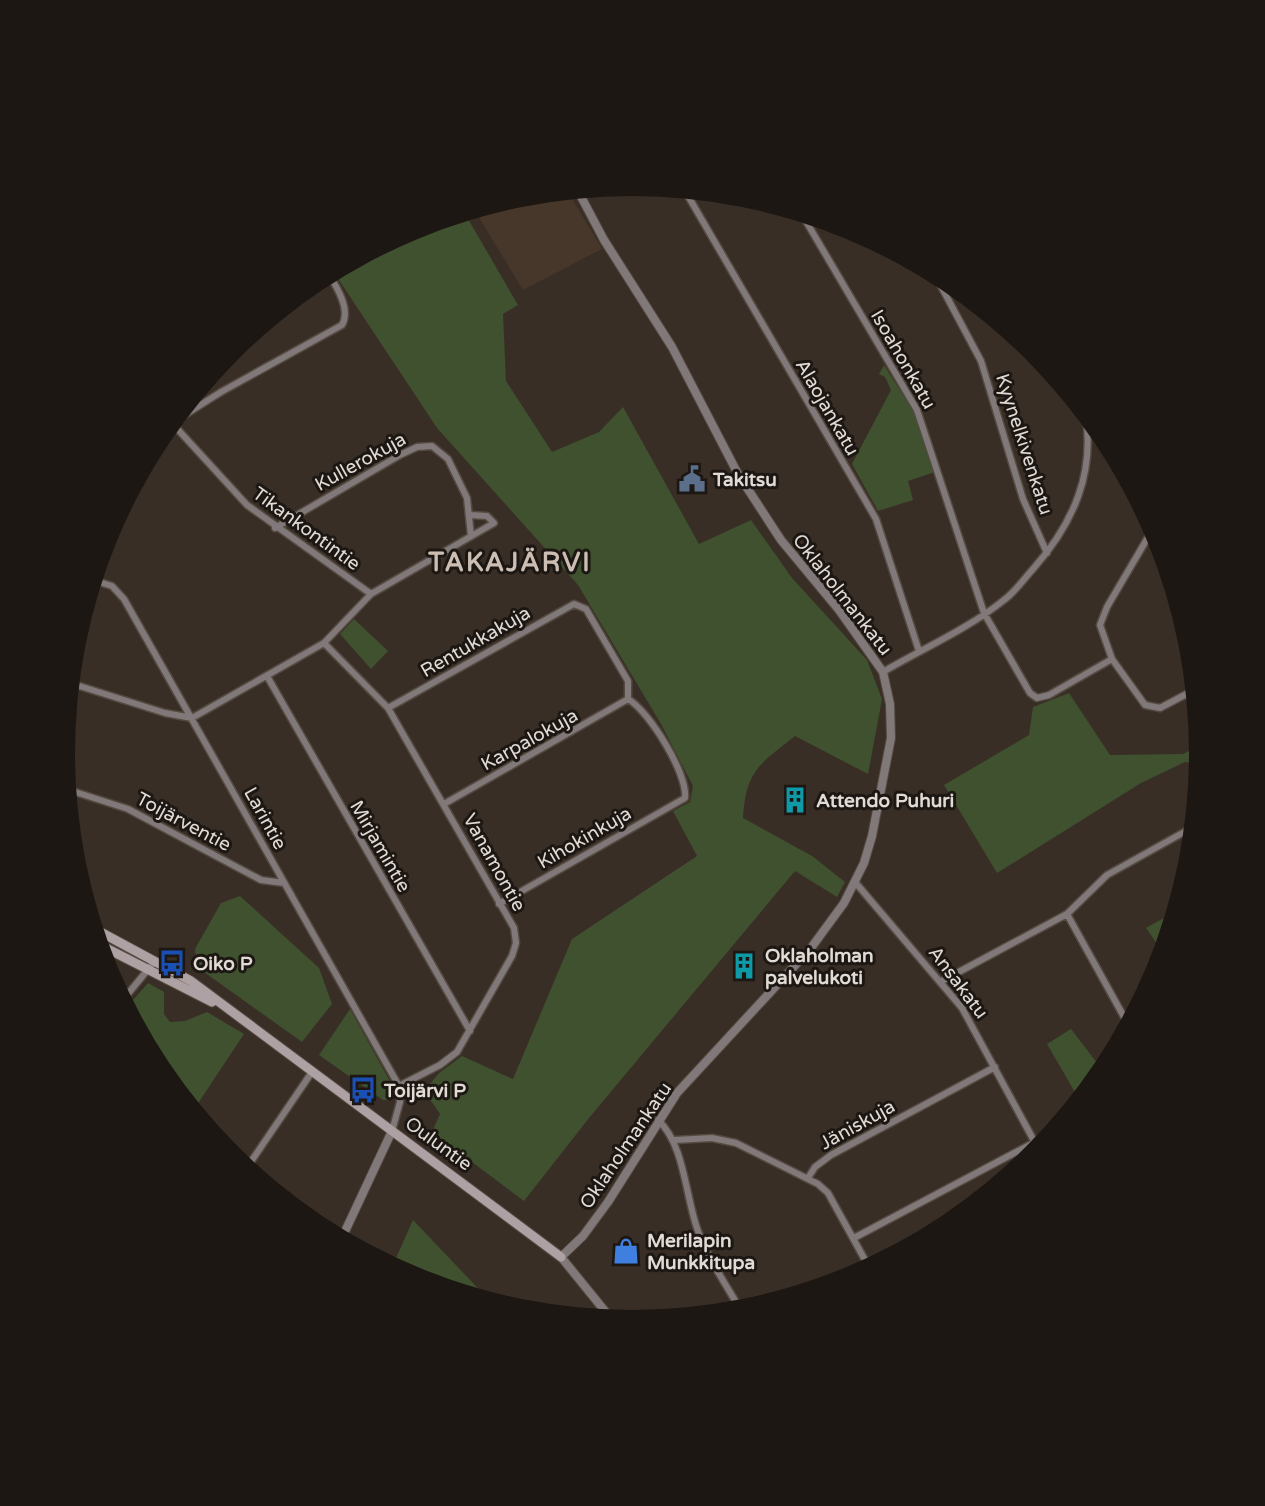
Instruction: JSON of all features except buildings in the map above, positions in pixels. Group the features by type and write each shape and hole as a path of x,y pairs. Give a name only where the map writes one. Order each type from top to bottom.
{"main road":[{"name":"Ouluntie","path":"106,935 191,981 561,1257"},
{"name":"Ouluntie","path":"113,952 230,1011"}],"street":[{"name":"Oklaholmankatu","path":"561,1257 583,1236 603,1209 658,1120 721,1043 811,948 836,914 855,882 874,830 890,746 891,712 883,672 839,610 781,540 738,474 672,347 600,233 582,199"},
{"name":"Alaojankatu","path":"690,199 876,519 919,651"},
{"name":"Isoahonkatu","path":"807,224 917,410 984,613 1035,697 1049,695 1112,659"},
{"path":"194,410 240,381 330,333 344,321 342,303 333,284"},
{"name":"Kyynelkivenkatu","path":"944,291 981,361 1023,499 1047,553"},
{"path":"883,672 1007,598 1047,553 1064,531 1080,496 1087,449 1086,429"},
{"name":"Tikankontintie","path":"178,430 235,494 275,528 371,594"},
{"name":"Kullerokuja","path":"275,528 400,455 425,446 438,448 448,459 467,498 470,515"},
{"name":"Tikankontintie","path":"192,718 324,643 371,594 494,523 487,516 478,513 470,515"},
{"path":"470,515 471,536"},
{"path":"1147,540 1101,620 1101,634 1112,659 1133,692 1149,707 1165,706 1187,694"},
{"name":"Larintie","path":"102,583 112,586 124,599 399,1086"},
{"name":"Rentukkakuja","path":"388,708 569,605 577,604 586,609 628,681 628,699"},
{"name":"Vanamontie","path":"324,643 388,708 514,928 515,947 461,1047 447,1060 399,1086"},
{"name":"Mirjamintie","path":"267,676 470,1031"},
{"path":"79,686 165,713 192,718"},
{"name":"Kihokinkuja","path":"499,905 685,798 684,783 656,728 628,699"},
{"name":"Karpalokuja","path":"444,804 628,699"},
{"name":"Toijärventie","path":"76,792 128,809 261,880 284,883"},
{"path":"942,981 1067,914 1115,870 1184,832"},
{"name":"Ansakatu","path":"855,882 942,981 962,1008 1034,1140"},
{"path":"1067,914 1123,1016"},
{"path":"130,992 155,961"},
{"name":"Jäniskuja","path":"808,1178 815,1167 831,1155 995,1067"},
{"path":"252,1160 312,1072"},
{"path":"345,1230 392,1131 400,1102 399,1086"},
{"path":"658,1120 675,1140 685,1193 698,1232 712,1262 736,1301"},
{"path":"675,1140 728,1140 808,1178 828,1193 865,1259"},
{"path":"854,1238 1028,1146"},
{"name":"Ouluntie","path":"561,1257 603,1309"}],"shaded area":[{"path":"573,200 602,249 523,290 479,218 524,206"}],"green space":[{"path":"469,220 518,305 503,314 506,381 552,452 599,432 623,407 699,544 751,520 792,578 867,660 882,699 868,774 795,736 764,762 747,789 743,818 812,856 845,882 837,897 795,871 589,1118 524,1201 432,1132 440,1114 427,1095 430,1084 439,1073 462,1056 513,1079 572,939 697,856 673,811 690,802 693,786 661,724 578,585 437,428 339,280 386,253"},
{"path":"884,365 917,417 935,472 908,481 913,500 878,511 852,464 891,390 885,377 879,374"},
{"path":"354,619 388,651 371,669 340,634"},
{"path":"1069,693 1110,755 1183,754 1190,751 1190,763 1185,762 1141,783 997,873 944,785 1029,735 1033,707"},
{"path":"240,896 319,968 332,1004 302,1042 197,967 195,949 221,903"},
{"path":"1162,919 1164,919 1156,942 1146,928"},
{"path":"148,983 164,992 164,1014 170,1022 185,1021 207,1012 244,1034 199,1102 169,1063 133,1000"},
{"path":"350,1009 391,1083 393,1096 390,1100 383,1100 319,1055"},
{"path":"1071,1029 1096,1062 1075,1092 1047,1044"},
{"path":"413,1220 478,1288 453,1281 396,1258"}],"place":[{"name":"Takitsu","path":"692,479"},
{"name":"Attendo Puhuri","path":"795,800"},
{"name":"Oiko P","path":"172,963"},
{"name":"Oklaholman palvelukoti","path":"744,966"},
{"name":"Toijärvi P","path":"363,1090"},
{"name":"Merilapin Munkkitupa","path":"626,1251"}],"district":[{"name":"TAKAJÄRVI","path":"510,562"}]}
